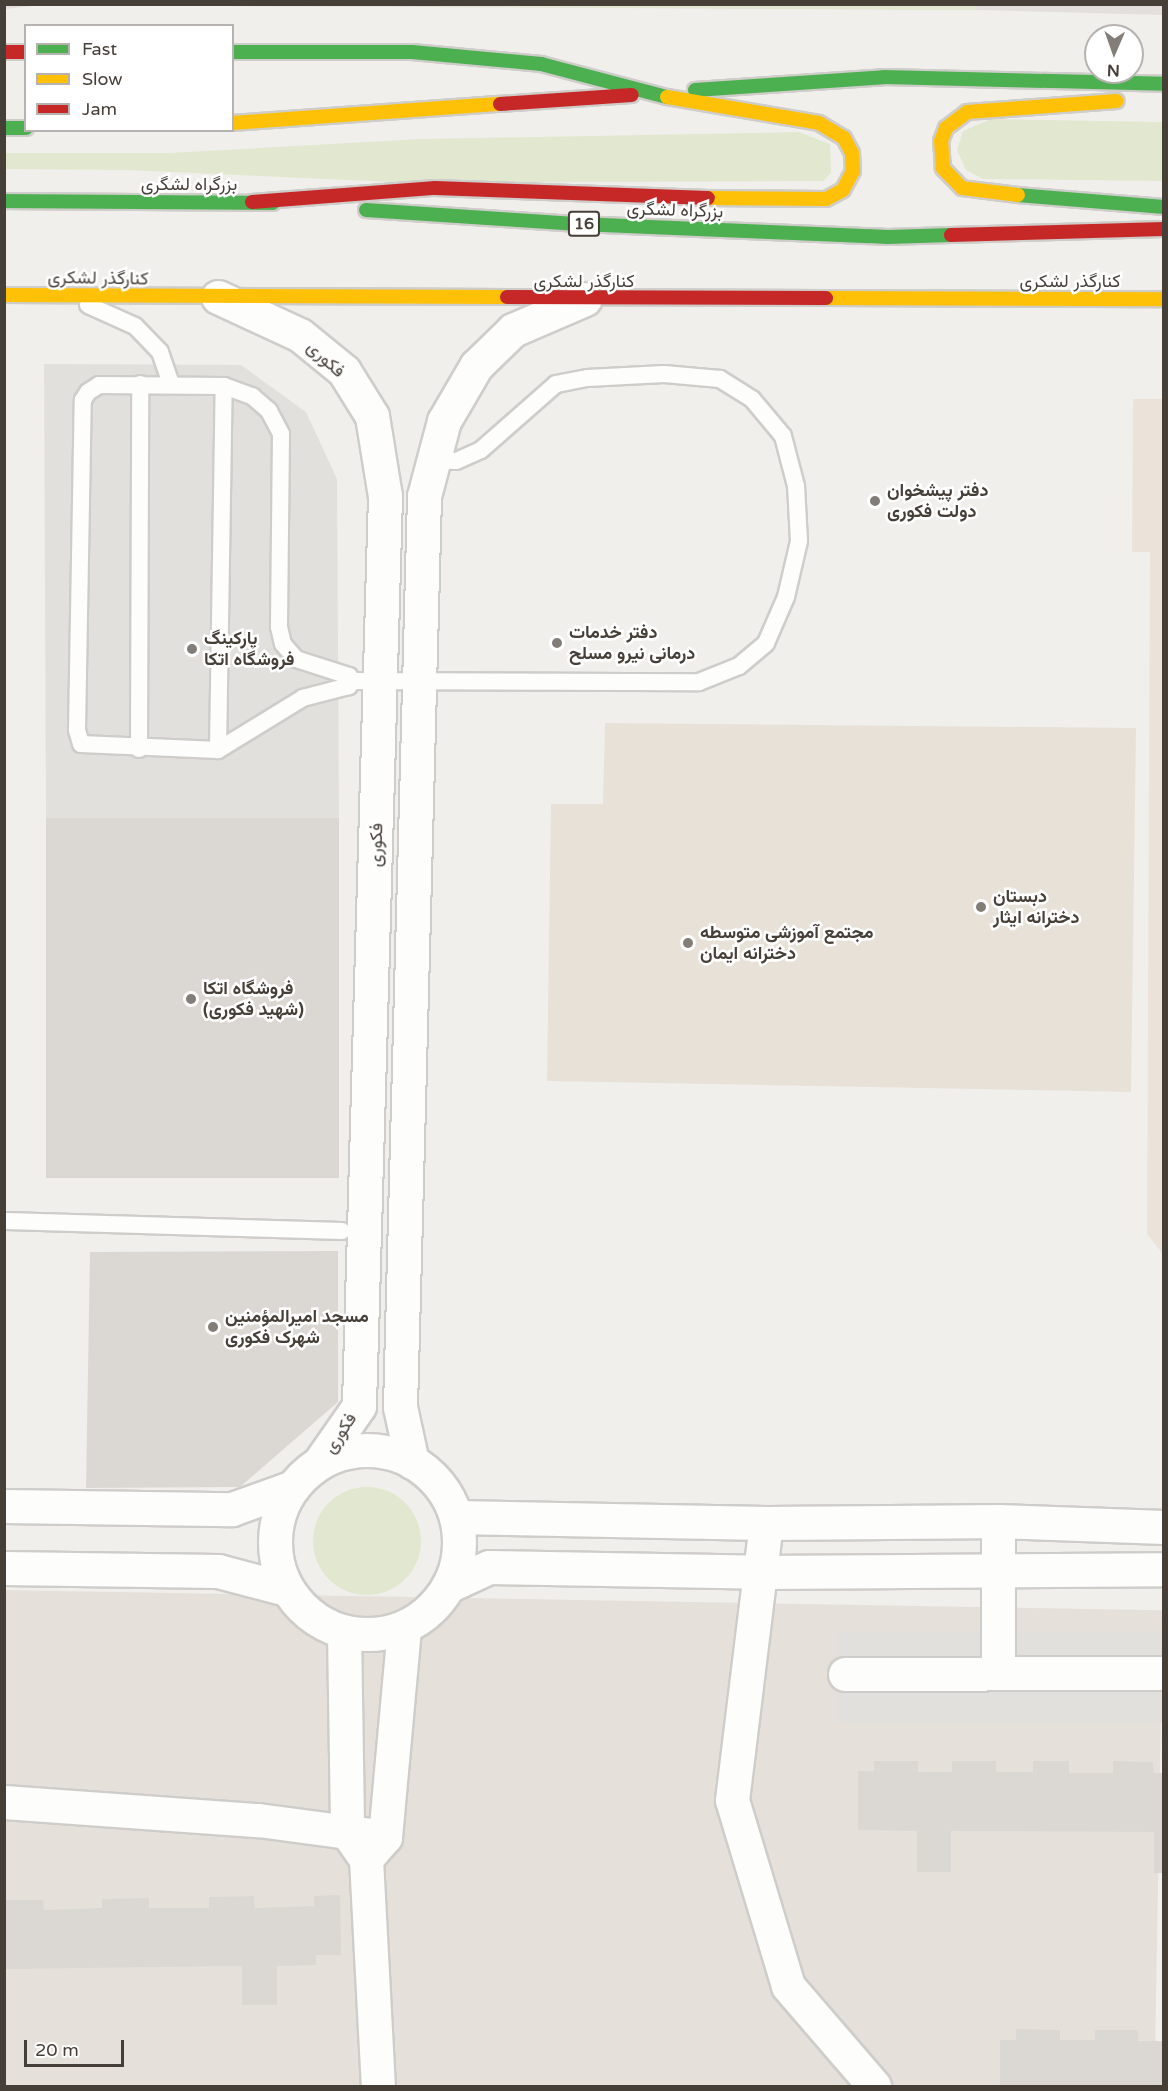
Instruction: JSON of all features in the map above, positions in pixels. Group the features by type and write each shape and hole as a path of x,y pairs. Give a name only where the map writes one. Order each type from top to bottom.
{"main road":[{"path":"4,52 24,52"},
{"path":"234,52 412,52 541,64 651,94 819,123 844,138 852,153 853,171 843,190 826,199 683,198 435,188 252,202"},
{"path":"234,123 884,77 1164,84"},
{"path":"1164,97 967,112 946,128 941,141 943,168 962,188 976,192 1164,207"},
{"path":"4,128 24,128"},
{"name":"بزرگراه لشگری","path":"4,201 252,202 579,224 888,237 1164,229"},
{"name":"کنارگذر لشکری","path":"4,295 585,299 1164,299"}],"street":[{"name":"فکوری","path":"218,297 300,335 344,371 372,416 385,496 367,682 359,1406 320,1462"},
{"path":"412,1462 400,1407 424,496 431,460 444,422 476,366 513,330 585,299"},
{"path":"4,1506 232,1509 293,1486 320,1462 342,1453 366,1450 390,1453 412,1462 431,1476 456,1517 459,1540 457,1564 448,1586 436,1603 404,1627 385,1633 344,1632 315,1618 286,1588 277,1567 274,1543 277,1518 293,1486"},
{"path":"456,1517 766,1522 998,1521 1164,1527"},
{"path":"998,1521 996,1571 998,1671"},
{"path":"766,1522 762,1572 732,1800 788,1986 874,2086"},
{"path":"448,1586 489,1567 762,1572 1164,1569"},
{"path":"4,1568 218,1571 286,1588"},
{"path":"378,2086 375,1848 404,1627"},
{"path":"344,1632 347,1832"},
{"path":"845,1674 998,1671 1164,1673"},
{"path":"4,1802 258,1820 347,1832 375,1848"}],"lane":[{"path":"49,295 99,307 135,326 160,351 171,384"},
{"path":"367,682 296,659 283,644 279,627 282,434 269,411 252,396 224,386 99,385 83,400 77,730 81,744 139,749 218,750 303,698 367,682 699,682 739,666 766,643 786,597 799,541 796,486 783,435 752,399 720,379 664,374 587,378 556,384 481,450 456,461 431,460"},
{"path":"139,749 140,384"},
{"path":"218,750 224,386"},
{"path":"4,1221 342,1231"}],"shaded area":[{"path":"1163,4 1164,15 976,10 40,5 5,9 4,5"},
{"name":"پارکینگ فروشگاه اتکا","path":"44,364 241,365 306,412 337,479 339,820 46,818"},
{"path":"1133,399 1164,399 1163,1254 1147,1234 1150,552 1132,552"},
{"path":"605,723 1136,728 1131,1092 547,1081 551,804 603,804"},
{"path":"5,1590 1163,1610 1155,2086 4,2086"},
{"path":"835,1631 1163,1631 1163,1722 835,1722"}],"green space":[{"path":"40,4 976,4 976,10"},
{"path":"991,119 1163,122 1163,181 983,179 966,170 957,150 963,131"},
{"path":"799,132 830,144 831,173 823,181 414,183 126,170 5,169 5,153 169,153 421,139"},
{"path":"367,1487 388,1491 405,1503 417,1520 421,1541 417,1562 405,1579 388,1591 367,1595 346,1591 329,1579 317,1562 313,1541 317,1520 329,1503 346,1491"}],"building":[{"name":"فروشگاه اتکا (شهید فکوری)","path":"46,818 339,818 339,1178 46,1178"},
{"name":"مسجد امیرالمؤمنین شهرک فکوری","path":"338,1251 338,1402 240,1487 86,1488 90,1252"},
{"path":"874,1761 918,1761 918,1772 952,1772 952,1761 996,1761 996,1772 1033,1772 1033,1761 1069,1761 1069,1773 1113,1773 1113,1761 1153,1762 1154,1773 1164,1773 1164,1873 1154,1873 1154,1832 951,1831 951,1872 917,1872 917,1831 858,1830 858,1771 874,1771"},
{"path":"340,1895 341,1955 316,1955 316,1965 277,1966 277,2005 242,2005 242,1966 4,1969 4,1900 43,1900 44,1910 102,1908 102,1899 149,1898 149,1908 209,1908 209,1897 254,1896 255,1908 314,1906 314,1896"},
{"path":"1016,2029 1060,2030 1060,2040 1095,2040 1095,2030 1138,2030 1138,2041 1164,2041 1164,2086 1000,2086 1000,2040 1016,2040"}],"traffic: fast":[{"path":"234,52 412,52 541,64 667,97"},
{"path":"695,90 884,77 1164,84"},
{"path":"4,128 24,128"},
{"path":"1018,195 1164,207"},
{"path":"4,201 273,203"},
{"path":"366,210 579,224 888,237 951,235"}],"traffic: slow":[{"path":"667,97 819,123 844,138 852,153 853,171 843,190 826,199 708,198"},
{"path":"1018,195 962,188 943,168 941,141 946,128 967,112 1117,101"},
{"path":"234,123 500,104"},
{"path":"4,295 507,297"},
{"path":"826,298 1164,299"}],"traffic: jam":[{"path":"4,52 24,52"},
{"path":"500,104 632,95"},
{"path":"252,202 435,188 708,198"},
{"path":"951,235 1164,229"},
{"path":"507,297 826,298"}],"place":[{"name":"دفتر پیشخوان دولت فکوری","path":"875,501"},
{"name":"دفتر خدمات درمانی نیرو مسلح","path":"557,643"},
{"name":"پارکینگ فروشگاه اتکا","path":"192,649"},
{"name":"دبستان دخترانه ایثار","path":"981,907"},
{"name":"مجتمع آموزشی متوسطه دخترانه ایمان","path":"688,943"},
{"name":"فروشگاه اتکا (شهید فکوری)","path":"191,999"},
{"name":"مسجد امیرالمؤمنین شهرک فکوری","path":"213,1327"}]}
